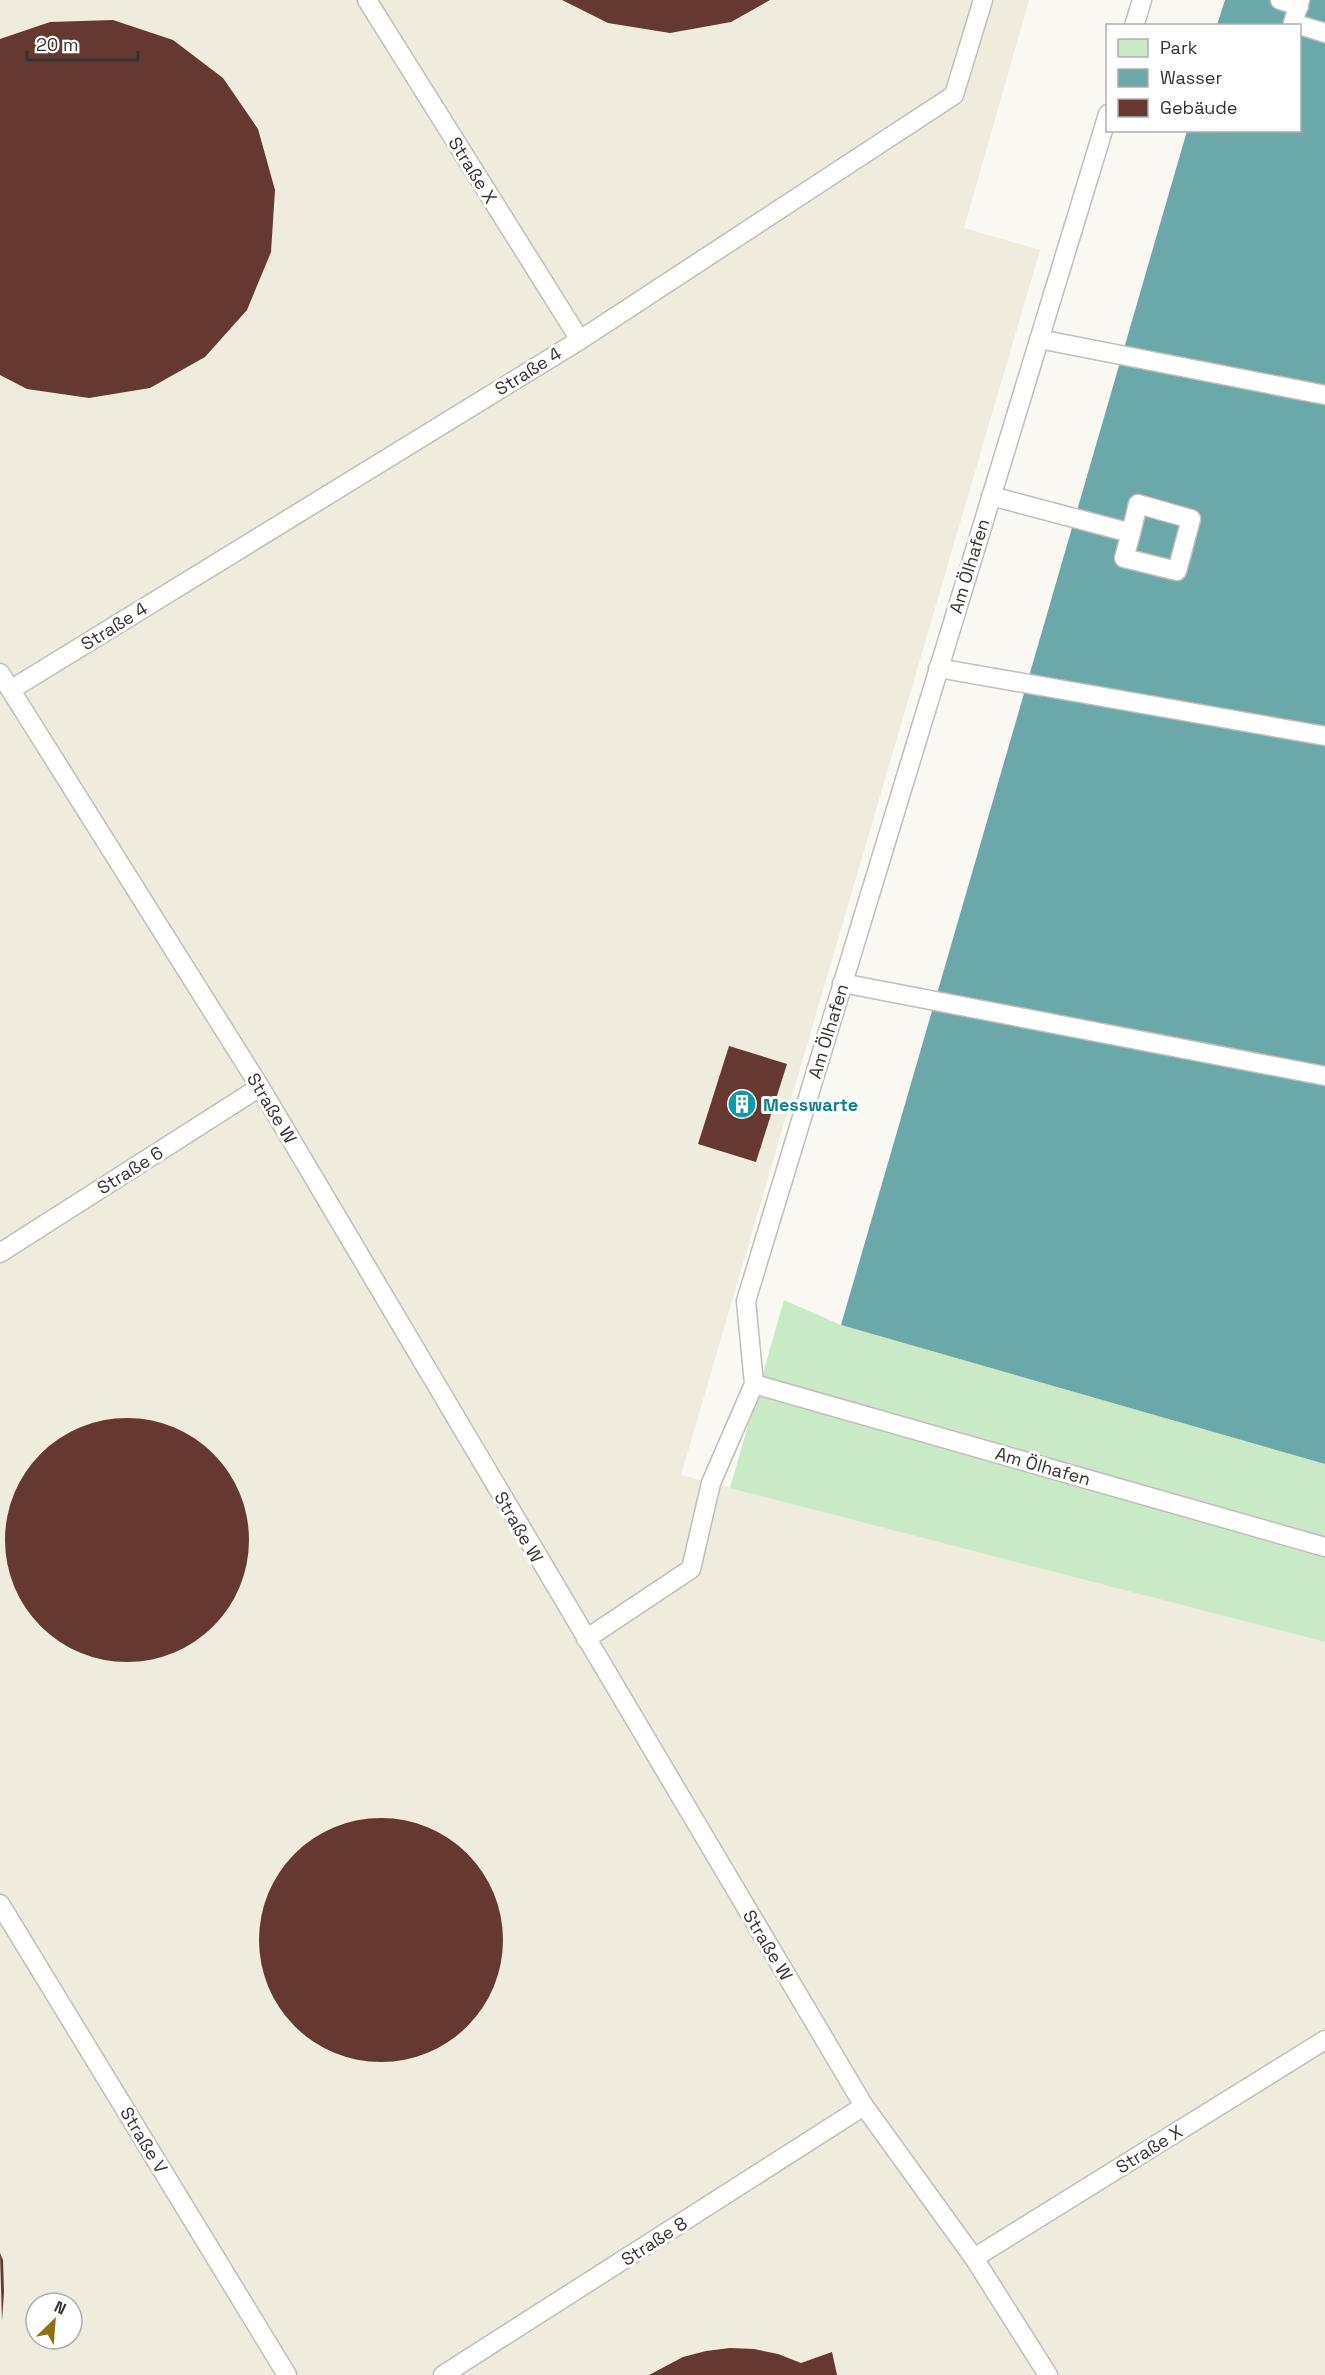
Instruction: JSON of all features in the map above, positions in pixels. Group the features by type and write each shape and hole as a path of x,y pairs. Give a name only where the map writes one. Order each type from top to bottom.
{"lane":[{"name":"Straße X","path":"367,0 579,340"},
{"name":"Straße 4","path":"12,689 579,340 954,95 983,0"},
{"path":"1135,24 1142,0"},
{"path":"1280,0 1300,3 1293,23 1296,24"},
{"path":"1301,26 1325,33"},
{"name":"Am Ölhafen","path":"1106,117 746,1301 754,1384 1325,1547"},
{"path":"1039,339 1325,395"},
{"path":"991,496 1131,533"},
{"path":"938,668 1325,736"},
{"name":"Straße W","path":"0,673 260,1087 864,2106 974,2258 1048,2375"},
{"path":"842,983 1325,1076"},
{"name":"Straße 6","path":"0,1253 260,1087"},
{"path":"586,1639 691,1569 711,1483 754,1384"},
{"name":"Straße V","path":"0,1904 287,2375"},
{"name":"Straße X","path":"974,2258 1325,2040"},
{"name":"Straße 8","path":"443,2375 864,2106"}],"shaded area":[{"path":"0,0 1029,0 964,228 1040,250 681,1475 1325,1642 1325,2375 0,2375"}],"green space":[{"path":"784,1300 841,1325 1325,1464 1325,1642 730,1488"}],"water":[{"path":"1225,0 1325,0 1325,1464 841,1325 1187,132 1301,132 1301,24 1217,24"}],"building":[{"path":"562,0 770,0 731,22 670,33 608,23"},
{"path":"113,20 173,40 223,78 258,129 275,190 271,252 247,310 205,357 150,388 89,398 27,389 0,375 0,39 50,22"},
{"name":"Messwarte","path":"729,1046 787,1064 756,1162 698,1144"},
{"path":"127,1418 151,1421 174,1428 195,1439 213,1454 228,1472 239,1493 246,1516 249,1540 246,1564 239,1587 228,1608 213,1626 195,1641 174,1652 151,1659 127,1662 103,1659 80,1652 59,1641 41,1626 26,1608 15,1587 8,1564 5,1540 8,1516 15,1493 26,1472 41,1454 59,1439 80,1428 103,1421"},
{"path":"381,1818 405,1821 428,1828 449,1839 467,1854 482,1872 493,1893 500,1916 503,1940 500,1964 493,1987 482,2008 467,2026 449,2041 428,2052 405,2059 381,2062 357,2059 334,2052 313,2041 295,2026 280,2008 269,1987 262,1964 259,1940 262,1916 269,1893 280,1872 295,1854 313,1839 334,1828 357,1821"},
{"path":"0,2253 3,2260 4,2292 2,2321"},
{"path":"730,2348 754,2349 778,2354 801,2363 832,2352 837,2375 649,2375 683,2357"}],"place":[{"name":"Messwarte","path":"742,1104"}]}
